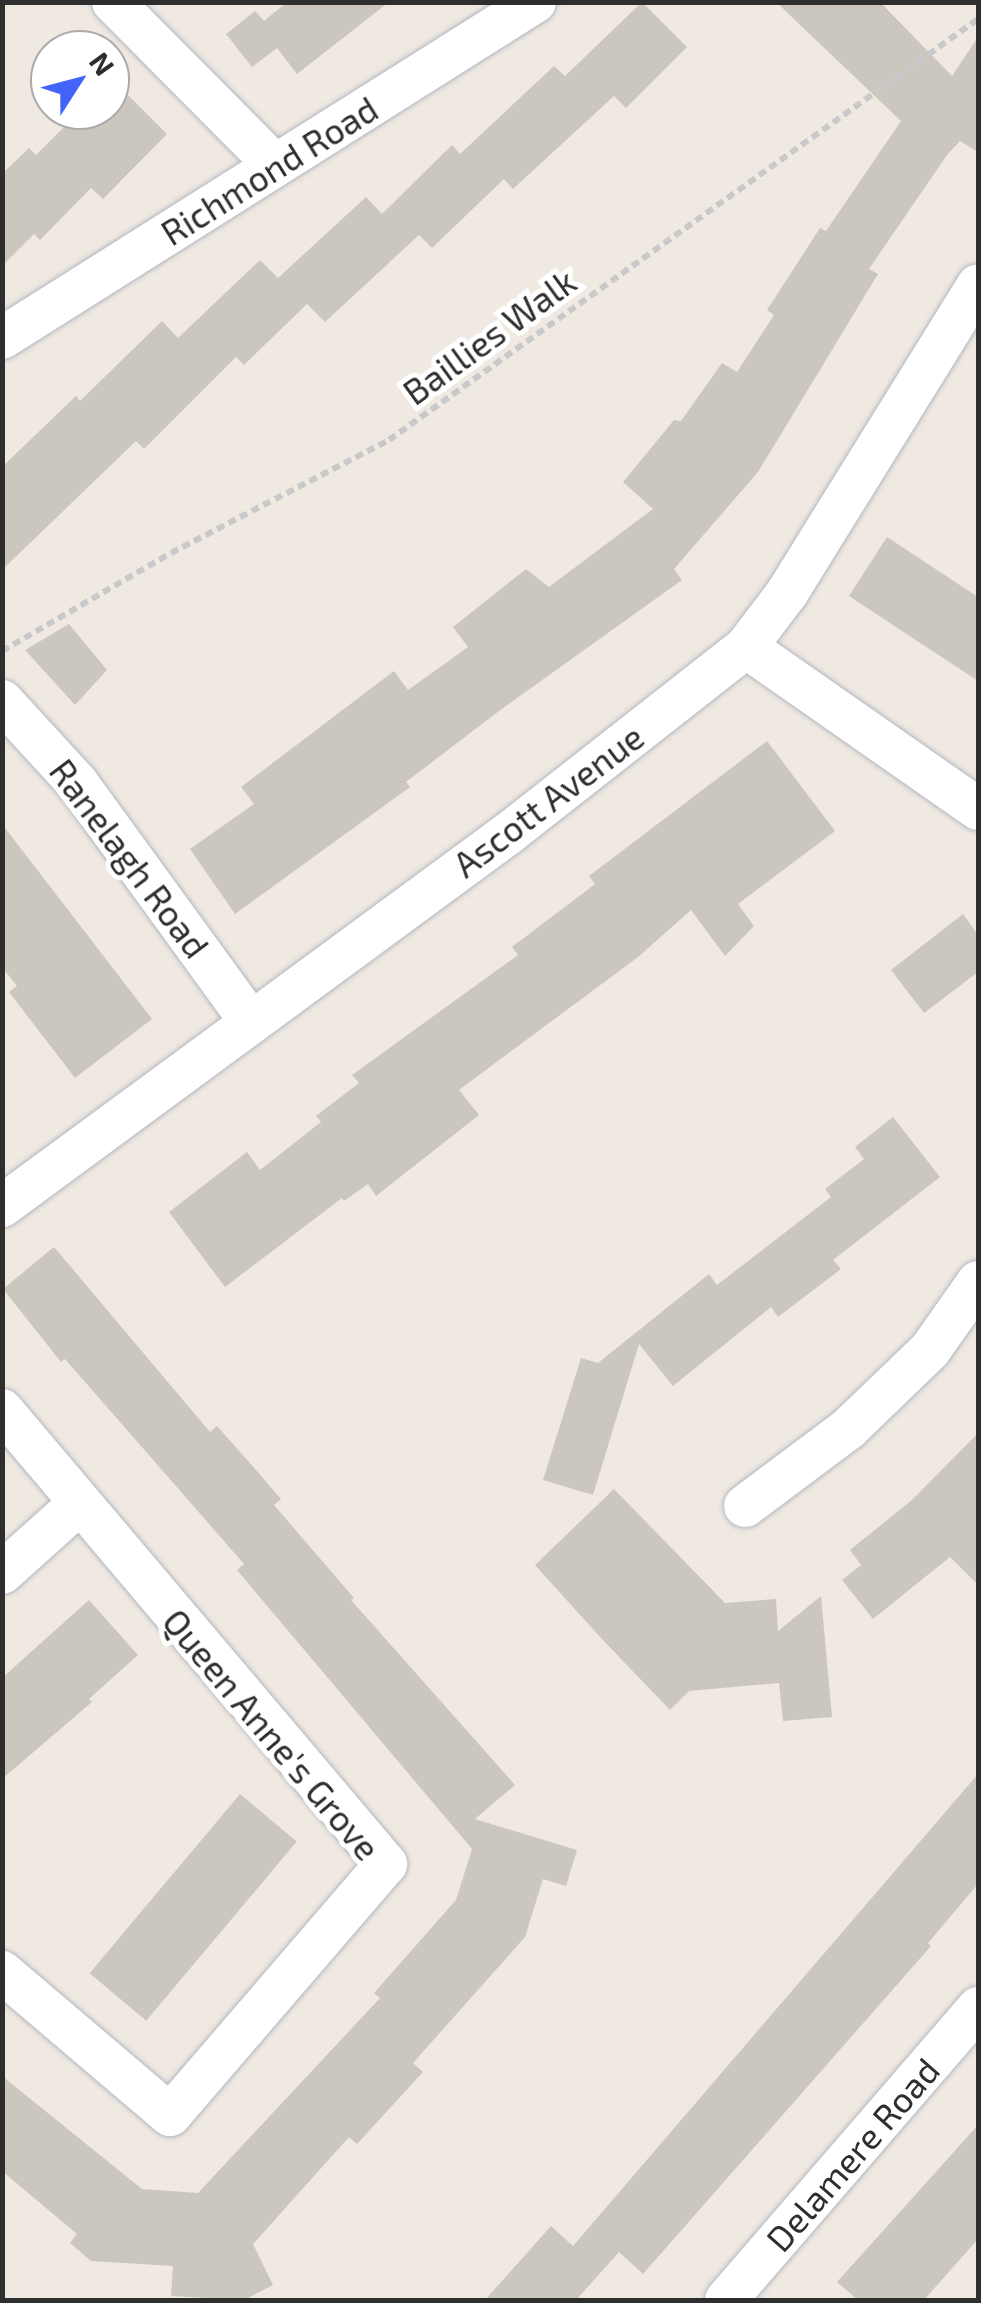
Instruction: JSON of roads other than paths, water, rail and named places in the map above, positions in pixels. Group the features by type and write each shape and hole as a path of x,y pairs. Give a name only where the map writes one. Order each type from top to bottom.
{"street":[{"path":"113,2 274,164"},
{"name":"Richmond Road","path":"2,338 274,164 522,15 535,2"},
{"name":"Ascott Avenue","path":"2,1206 509,832 746,647 786,593 978,285"},
{"path":"746,647 978,810"},
{"name":"Ranelagh Road","path":"2,700 78,784 250,1021"},
{"path":"745,1506 848,1429 930,1350 978,1282"},
{"name":"Queen Anne's Grove","path":"2,1410 386,1864 170,2114 2,1972"},
{"path":"2,1573 79,1504"},
{"name":"Delamere Road","path":"726,2300 978,2008"}]}
